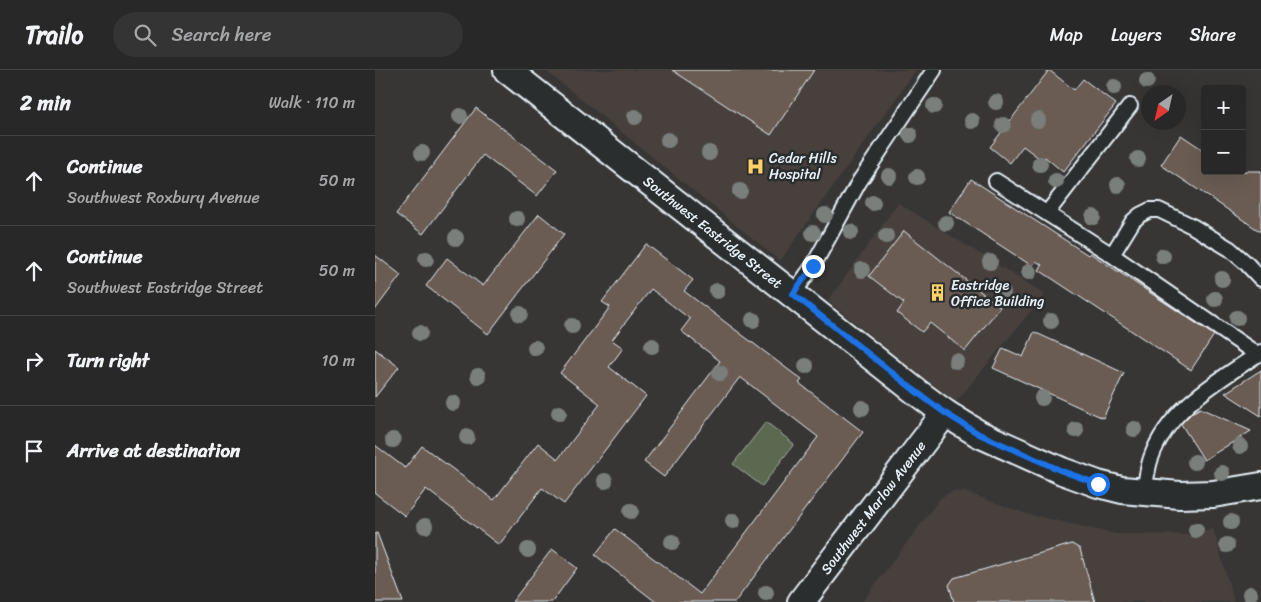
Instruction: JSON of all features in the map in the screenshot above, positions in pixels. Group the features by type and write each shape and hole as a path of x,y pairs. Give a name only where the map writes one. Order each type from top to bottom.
{"street":[{"name":"Southwest Eastridge Street","path":"507,70 945,413 979,434 1062,471 1122,490 1144,493 1213,494 1261,486"},
{"name":"Southwest Marlow Avenue","path":"801,602 945,413"}],"lane":[{"path":"793,294 813,266 859,182 935,70"},
{"path":"1047,213 1130,106"},
{"path":"996,181 1112,255 1259,353 1194,398 1169,424 1151,458 1144,493"},
{"path":"1112,255 1133,221 1140,214 1150,210 1159,210 1192,226 1230,249 1261,279"}],"shaded area":[{"name":"Cedar Hills Hospital","path":"545,70 916,70 780,261"},
{"path":"898,203 1045,294 956,402 828,301"},
{"path":"953,491 965,492 1027,514 1116,534 1199,535 1213,528 1234,602 862,602 941,497"}],"green space":[{"path":"766,422 794,444 762,486 733,464"}],"building":[{"path":"672,70 814,70 771,135"},
{"path":"1049,70 1074,90 1083,79 1116,104 1063,172 1045,157 1043,161 1023,146 1010,163 990,147"},
{"path":"476,108 557,170 537,196 483,155 423,234 396,214"},
{"path":"1181,135 1201,148 1201,175 1246,175 1246,171 1261,171 1261,232 1161,165"},
{"path":"971,179 1088,255 1090,253 1214,335 1191,370 1039,270 1042,265 1036,261 1032,266 949,212"},
{"path":"539,214 564,234 488,334 426,286 447,258 483,286"},
{"name":"Eastridge Office Building","path":"904,231 1000,307 965,351 930,323 922,332 897,313 904,303 869,276"},
{"path":"646,244 693,280 684,291 802,380 799,383 863,432 735,602 656,602 595,555 615,529 700,594 818,437 740,377 664,477 644,462 720,361 681,331 690,319 651,289 612,340 623,348 609,367 646,396 564,504 542,488 499,545 426,489 405,516 375,493 375,445 405,468 422,446 494,500 538,443 558,459 600,404 560,373 610,307 602,302"},
{"path":"375,255 401,275 375,310"},
{"path":"1034,332 1124,373 1103,418 993,368 1003,348 1023,357"},
{"path":"375,349 399,367 375,397"},
{"path":"1261,370 1261,416 1225,393"},
{"path":"1200,408 1251,431 1204,460 1181,424"},
{"path":"377,533 403,602 375,602 375,534"},
{"path":"1072,544 1080,549 1095,602 954,602 949,585 954,578"},
{"path":"552,549 577,568 552,602 512,602"}],"place":[{"name":"Cedar Hills Hospital","path":"755,166"},
{"name":"Eastridge Office Building","path":"937,293"}],"route":[{"path":"813,266 793,294 914,390 945,413 979,434 1019,453 1098,484"}]}
